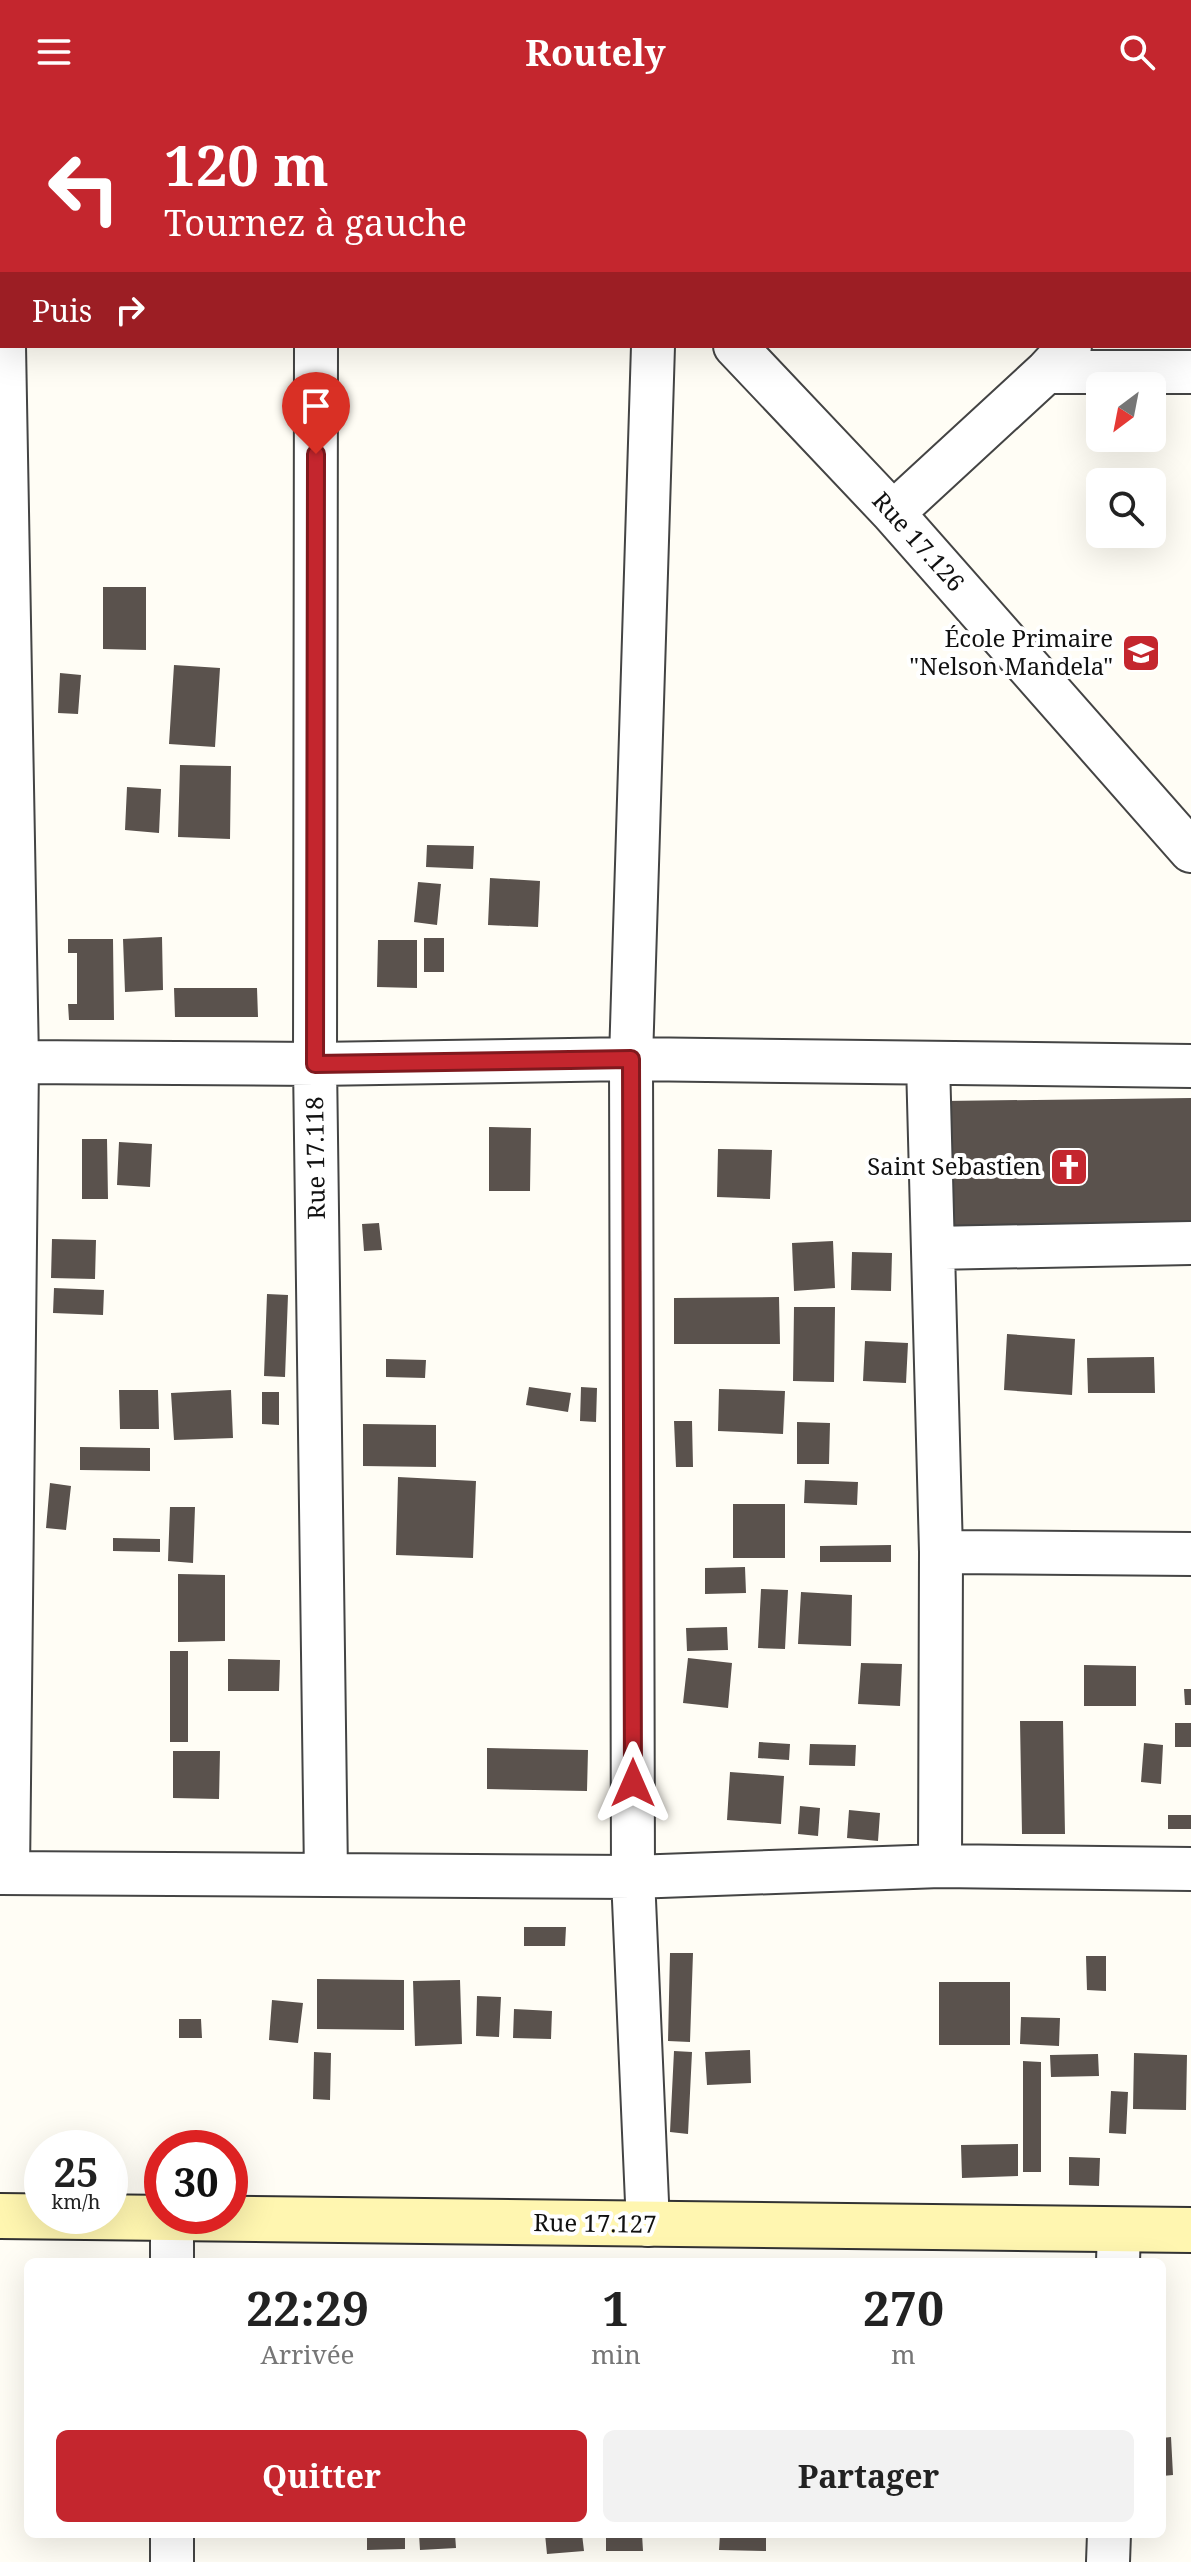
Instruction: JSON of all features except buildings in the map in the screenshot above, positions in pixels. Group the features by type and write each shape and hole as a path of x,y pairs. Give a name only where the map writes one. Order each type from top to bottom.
{"street":[{"path":"4,348 17,1062 4,1873 633,1877 940,1866 1191,1869"},
{"name":"Rue 17.118","path":"316,348 315,1064 326,1874"},
{"path":"648,2225 633,1877 631,1059 653,348"},
{"name":"Rue 17.126","path":"737,348 893,513 1191,851"},
{"path":"893,513 1058,359 1191,372"},
{"path":"17,1062 315,1064 631,1059 1191,1066"},
{"path":"928,1063 941,1552 940,1866"},
{"path":"933,1248 1191,1243"},
{"path":"941,1552 1191,1554"},
{"name":"Rue 17.127","path":"0,2216 144,2217"},
{"name":"Rue 17.127","path":"248,2218 648,2225 1119,2246 1191,2230"},
{"path":"172,2234 172,2258"},
{"path":"172,2538 172,2562"},
{"path":"1108,2562 1109,2538"}],"place":[{"name":"École Primaire \"Nelson Mandela\"","path":"1141,653"},
{"name":"Saint Sebastien","path":"1069,1167"}],"route":[{"path":"316,454 315,1064 631,1059 633,1783"}]}
